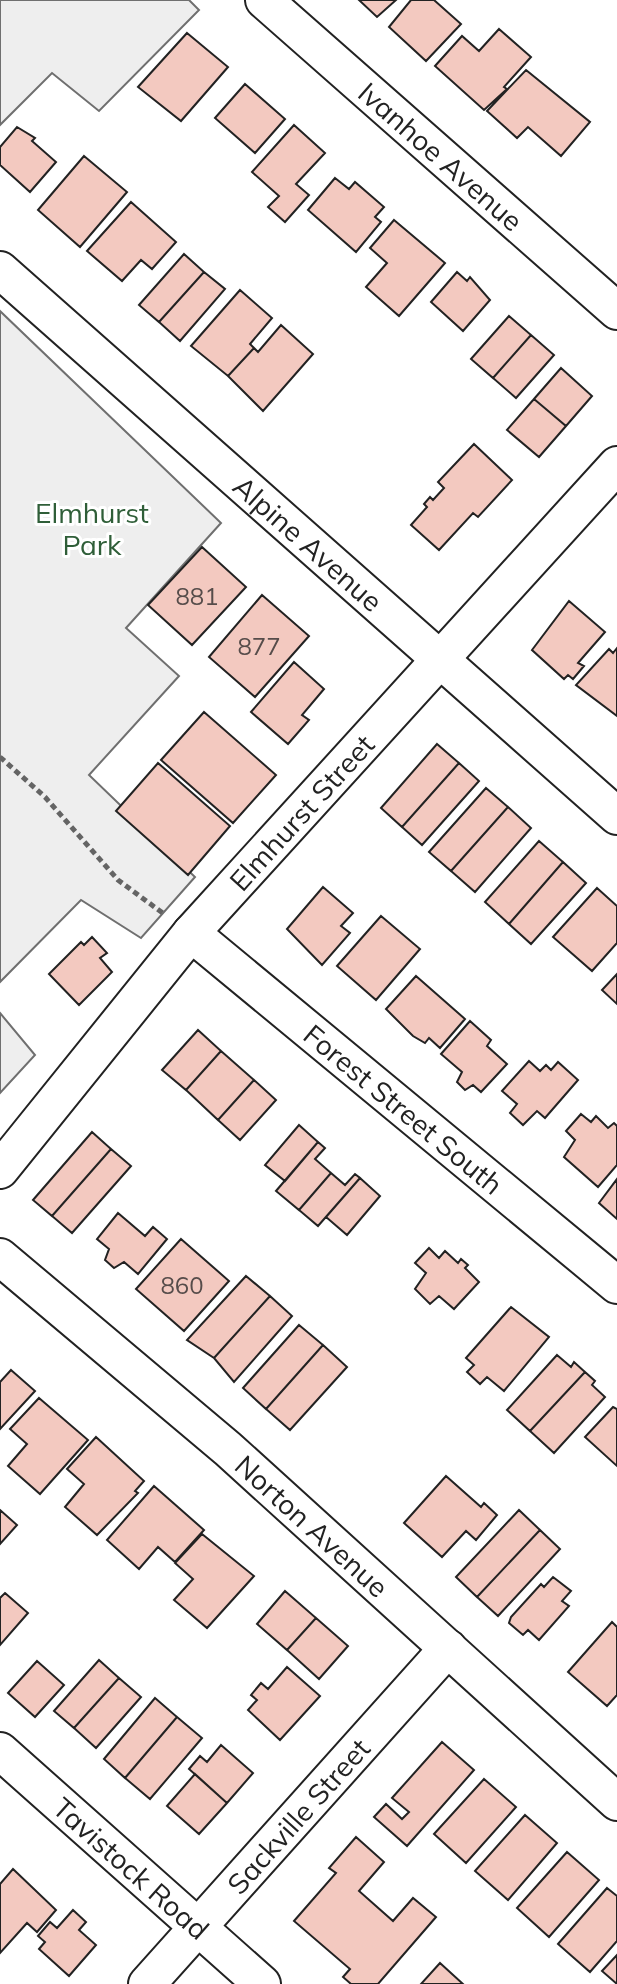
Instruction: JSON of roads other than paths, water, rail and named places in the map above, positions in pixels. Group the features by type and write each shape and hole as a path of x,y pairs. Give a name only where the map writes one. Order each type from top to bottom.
{"street":[{"name":"Ivanhoe Avenue","path":"264,0 617,311"},
{"name":"Alpine Avenue","path":"0,270 617,816"},
{"name":"Elmhurst Street","path":"0,1170 191,933 617,465"},
{"name":"Forest Street South","path":"191,933 617,1285"},
{"name":"Norton Avenue","path":"0,1257 228,1449 617,1802"},
{"name":"Sackville Street","path":"147,1984 448,1648"},
{"name":"Tavistock Road","path":"0,1751 262,1984"}],"park label":[{"name":"Elmhurst Park","path":"92,528"}]}
